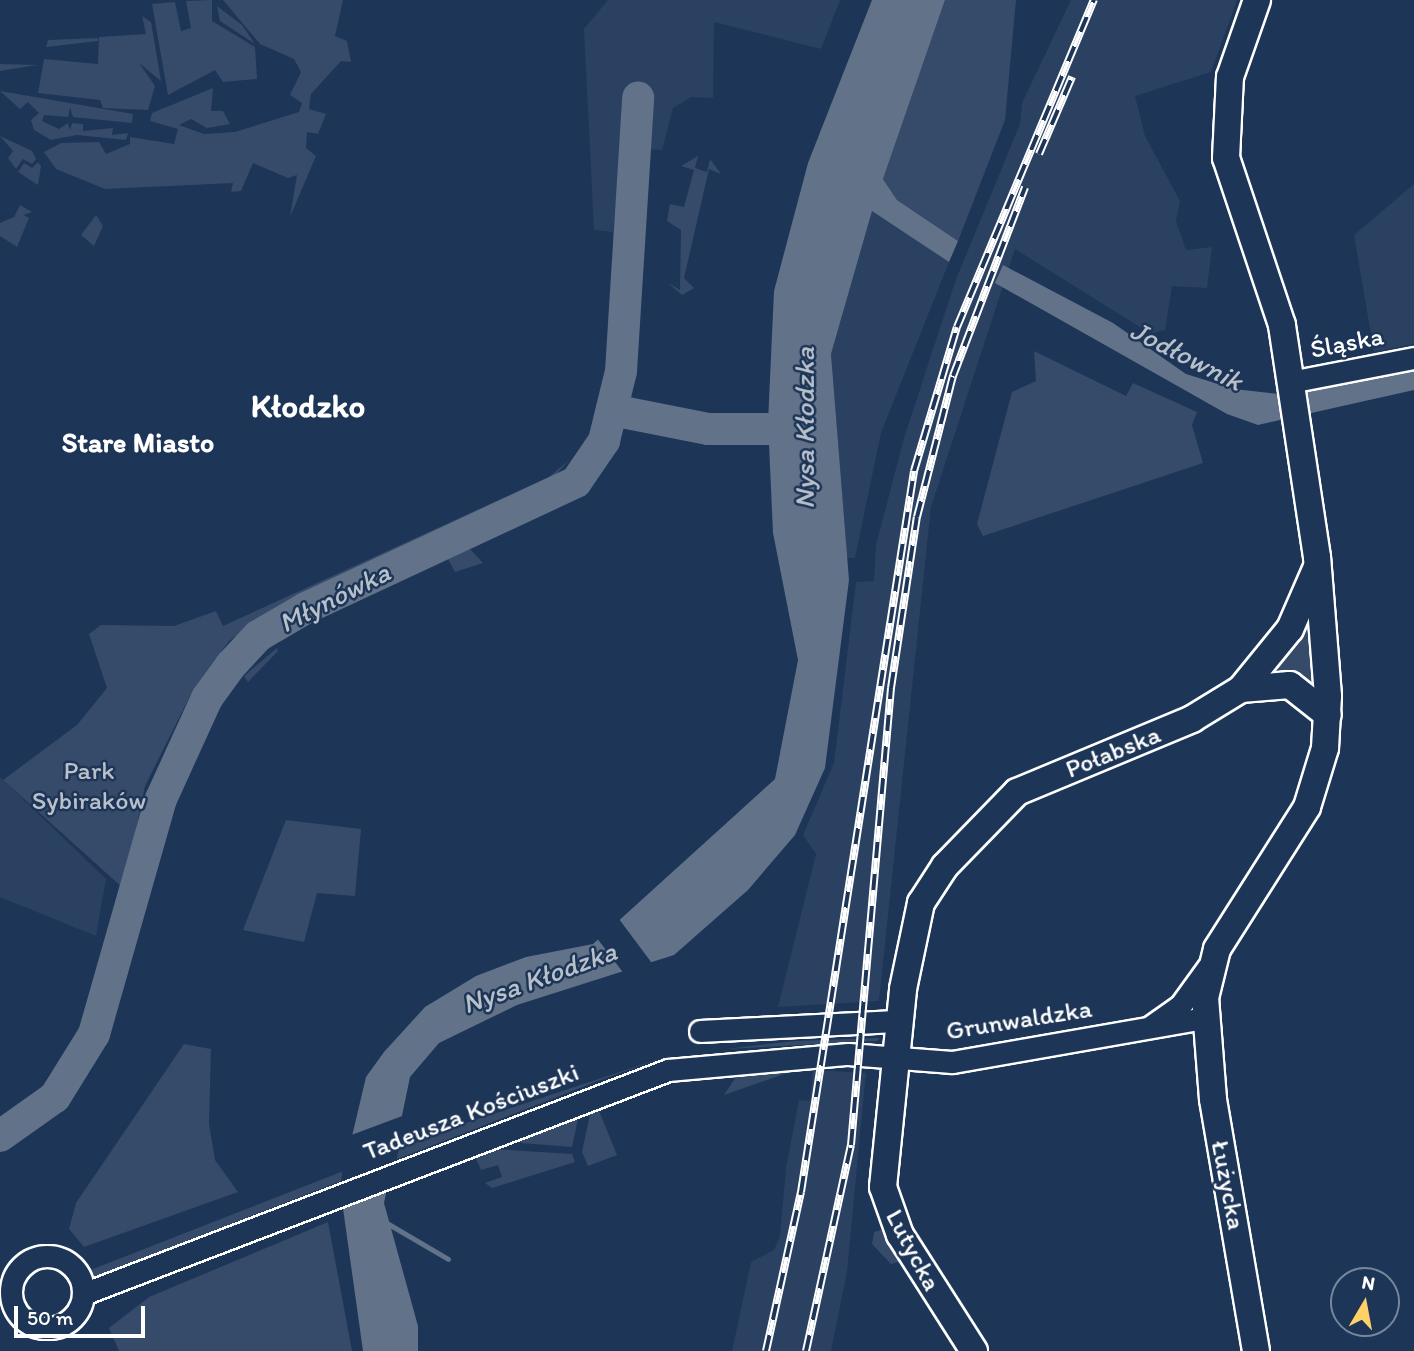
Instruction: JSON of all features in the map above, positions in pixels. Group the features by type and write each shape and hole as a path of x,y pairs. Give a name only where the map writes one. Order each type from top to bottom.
{"main road":[{"path":"1208,967 1303,818 1322,759 1328,715 1318,565 1275,296 1226,158 1230,77 1257,0"},
{"name":"Połabska","path":"896,1057 922,903 933,881 1005,802 1031,785 1192,719 1241,689 1290,629 1318,565"},
{"path":"1241,689 1290,685 1328,715"},
{"name":"Łużycka","path":"1208,967 1205,1018 1256,1351"},
{"name":"Lutycka","path":"896,1057 887,1203 900,1236 974,1351"}],"street":[{"name":"Śląska","path":"1290,386 1414,358"},
{"name":"Grunwaldzka","path":"1151,1026 1180,1006 1208,967"},
{"name":"Grunwaldzka","path":"896,1057 952,1062 1205,1018"},
{"path":"700,1031 900,1021"},
{"name":"Tadeusza Kościuszki","path":"83,1294 636,1078 707,1063 896,1057"},
{"path":"45,1256 73,1266 83,1294 77,1312 60,1326 41,1328 10,1319 6,1290 23,1264 45,1256"}],"shaded area":[{"path":"608,0 840,0 821,49 714,22 713,98 691,97 673,108 662,150 621,148 613,232 594,230 584,29"},
{"path":"1071,0 1237,0 1211,72 1135,96 1145,136 1180,201 1176,221 1186,250 1212,247 1207,288 1172,286 1165,330 1151,334 1015,249 931,507 879,1001 778,1007 816,854 803,835 834,763 856,582 874,581 876,545 904,438 955,282 1020,124 1022,103"},
{"path":"1414,184 1414,344 1374,352 1354,235"},
{"path":"872,210 949,262 881,433 855,558 847,558 831,354"},
{"path":"0,777 106,879 96,936 0,897"},
{"path":"813,1070 866,1073 847,1272 831,1351 732,1351 751,1262 774,1250 780,1236 786,1168 799,1100 810,1101"}],"green space":[{"path":"212,0 212,21 255,47 257,79 223,82 215,70 168,95 152,4 175,2 181,31 191,28 186,1"},
{"path":"223,0 343,0 335,36 347,41 351,62 341,61 311,94 309,109 326,114 318,134 307,132 306,148 316,156 290,217 297,175 288,178 253,163 241,191 231,192 233,183 105,189 56,169 44,152 61,143 99,142 106,154 130,144 130,137 174,144 178,129 150,121 152,113 213,88 211,111 223,111 230,124 207,128 191,119 179,125 204,134 235,132 299,112 302,103 290,95 301,72 294,59 260,44"},
{"path":"945,0 1016,0 1005,120 958,241 897,200 883,179"},
{"path":"217,6 242,25 255,44 220,21"},
{"path":"142,16 151,22 161,81 139,63 155,86 148,110 103,108 100,100 38,93 44,59 98,64 99,37 146,34"},
{"path":"98,38 98,41 46,47 48,40"},
{"path":"0,64 37,65 0,71"},
{"path":"0,91 133,114 132,123 73,117 70,107 68,117 44,115 42,121 59,129 68,123 70,130 72,123 83,124 83,131 113,128 112,135 128,133 126,140 77,135 51,140 34,130 31,120 39,113 28,102 20,109"},
{"path":"0,136 32,151 36,159 32,164 23,159 16,169 8,158 13,151"},
{"path":"698,156 695,168 707,172 710,159 721,174 709,169 684,278 694,288 682,295 668,283 680,290 681,230 667,221 670,204 684,207 694,170 681,166"},
{"path":"38,162 41,166 38,185 18,172 24,163 32,168"},
{"path":"20,205 32,212 24,215 29,218 17,247 0,236 0,223 14,217"},
{"path":"96,215 103,226 94,246 81,235"},
{"path":"1034,351 1126,396 1133,383 1197,412 1192,425 1203,463 983,536 977,524 1012,392 1036,381"},
{"name":"Park Sybiraków","path":"570,459 552,479 290,600 229,641 193,690 145,786 124,889 3,780 77,725 107,688 89,634 101,625 174,626 216,611 223,626 549,477"},
{"path":"470,549 483,563 455,572 448,559"},
{"path":"1307,619 1311,619 1317,690 1277,669"},
{"path":"277,648 278,651 248,682 244,676"},
{"path":"286,820 361,829 355,896 317,893 304,942 243,930"},
{"path":"880,1038 877,1041 726,1049 795,1041"},
{"path":"184,1044 211,1049 209,1124 215,1160 238,1192 84,1247 69,1229 76,1203"},
{"path":"674,1054 603,1079 89,1279 88,1271 466,1123"},
{"path":"789,1065 790,1072 724,1095 738,1074"},
{"path":"599,1111 617,1155 588,1166 582,1152 590,1114"},
{"path":"578,1119 572,1147 521,1143 520,1140"},
{"path":"494,1149 572,1154 575,1162 492,1188 485,1183 502,1177 498,1165 481,1170 475,1156"},
{"path":"328,1222 352,1351 119,1351 109,1328 149,1297"},
{"path":"884,1229 890,1246 902,1261 891,1264 872,1244 874,1232"}],"water":[{"name":"Nysa Kłodzka","path":"872,0 945,0 883,179 897,200 958,241 949,262 872,211 831,354 849,580 825,768 795,835 748,890 674,955 517,1005 439,1043 410,1077 384,1203 418,1326 418,1351 363,1351 340,1187 366,1077 384,1052 425,1007 476,976 526,957 593,944 775,779 798,660 773,533 768,422 774,291 808,163"},
{"path":"1003,265 1113,323 1186,374 1234,389 1279,394 1414,369 1414,390 1258,425 1227,414 995,283"}],"pier":[{"path":"619,919 654,966 625,975 596,937"},
{"path":"405,1115 391,1189 338,1210 346,1137"}],"waterway":[{"name":"Młynówka","path":"0,1136 55,1097 94,1034 161,799 207,698 231,665 258,636 306,608 576,482 604,441 621,371 638,98"},
{"name":"Nysa Kłodzka","path":"612,410 708,429 801,429"},
{"path":"385,1222 448,1259"}],"railway":[{"path":"766,1351 801,1192 914,471 957,327 1094,0"},
{"path":"1039,154 1072,77"},
{"path":"806,1351 851,1145 891,688 917,517 953,376 1025,187"}],"district":[{"name":"Kłodzko","path":"308,406"},
{"name":"Stare Miasto","path":"138,442"}],"water label":[{"name":"Jodłownik","path":"1187,355"}]}
